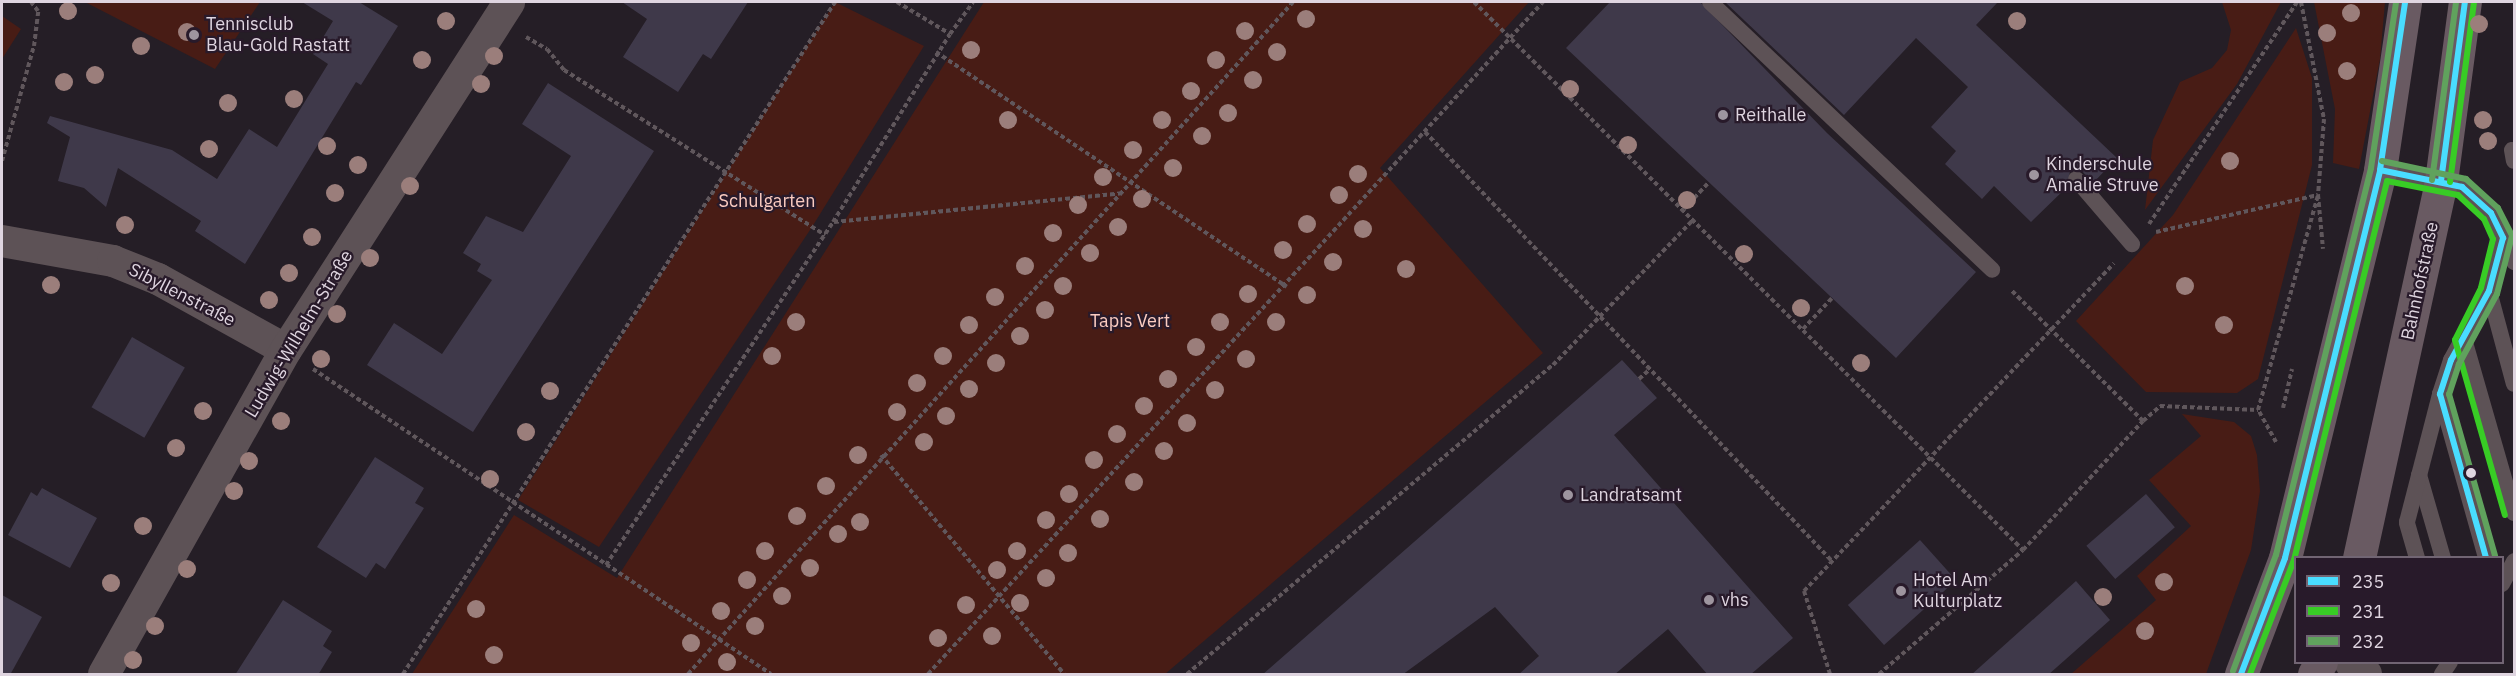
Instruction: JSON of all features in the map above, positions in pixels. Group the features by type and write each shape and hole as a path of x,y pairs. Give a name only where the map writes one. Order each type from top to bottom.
{"main road":[{"path":"2241,675 2290,568 2380,170 2405,2"},
{"name":"Bahnhofstraße","path":"2359,556 2441,181 2465,2"}],"street":[{"name":"Ludwig-Wilhelm-Straße","path":"104,675 285,350 503,11"},
{"name":"Sibyllenstraße","path":"2,241 113,261 158,279 285,350"},
{"path":"2351,664 2366,675"}],"lane":[{"path":"1710,2 1992,270"},
{"path":"2380,170 2441,181 2474,196 2503,238 2514,262"},
{"path":"2076,178 2136,240"},
{"path":"2416,556 2407,522 2440,394 2464,339 2489,291 2503,238"},
{"path":"2489,291 2514,384"},
{"path":"2464,339 2514,513"},
{"path":"2440,394 2485,556"},
{"path":"2419,475 2442,556"},
{"path":"2504,580 2514,561"}],"path":[{"path":"2,161 34,46 38,11 31,2"},
{"path":"403,675 723,171 835,2"},
{"path":"897,2 950,34"},
{"path":"606,565 825,235 936,52 973,2"},
{"path":"688,675 720,642 881,455 1125,192 1293,2"},
{"path":"1474,2 1684,209 2023,550"},
{"path":"928,675 1000,593 1287,287 1543,2"},
{"path":"2299,2 2324,119 2318,195 2323,254"},
{"path":"1830,675 1804,591 2136,240 2226,115 2299,2"},
{"path":"503,11 547,49 564,70 825,235"},
{"path":"936,52 1134,182 1287,287"},
{"path":"1425,132 1832,561"},
{"path":"1684,209 1709,182"},
{"path":"833,222 1125,192"},
{"path":"2136,240 2318,195"},
{"path":"2280,448 2258,410 2318,195"},
{"path":"1187,675 1553,365 1694,219"},
{"path":"1992,270 2143,421"},
{"path":"1803,329 1832,298"},
{"path":"285,350 771,675"},
{"path":"1639,379 1650,369"},
{"path":"1879,675 2023,550 2143,421 2160,406 2258,410"},
{"path":"881,455 1000,593 1064,675"}],"green space":[{"name":"Tennisclub Blau-Gold Rastatt","path":"85,2 260,2 215,69"},
{"name":"Schulgarten","path":"835,2 924,46 812,227 599,547 518,500"},
{"name":"Tapis Vert","path":"984,2 1529,2 1380,168 1543,353 1165,674 412,674 514,515 617,578"},
{"path":"2222,2 2281,2 2237,84 2145,210 2153,140 2180,82 2212,68 2227,50 2231,30"},
{"path":"2314,2 2385,2 2380,59 2359,169 2333,163 2335,109"},
{"path":"2,16 21,29 2,59"},
{"path":"2296,28 2312,78 2312,165 2258,379 2237,393 2146,392 2076,321 2173,215"},
{"path":"2182,414 2234,422 2251,436 2257,455 2260,491 2251,550 2206,674 2071,674 2156,600 2137,576 2191,526 2149,480 2201,436"}],"building":[{"path":"302,2 359,2 398,26 361,85 356,82 245,264 195,231 201,221 118,168 106,207 84,188 58,181 70,137 47,123 50,116 172,150 217,179 249,129 277,147 328,64 313,54 333,21"},
{"path":"622,2 748,2 711,59 703,54 678,92 623,57 647,19"},
{"name":"Reithalle","path":"1610,2 1700,2 1827,133 1976,272 1896,358 1566,48"},
{"path":"1725,2 1998,2 1976,25 2117,158 2093,183 2080,169 2070,171 2068,186 2031,222 1994,186 1982,199 1945,164 1956,151 1931,127 1968,87 1916,38 1844,115"},
{"path":"548,83 654,151 473,432 367,365 394,323 442,354 492,280 477,271 481,264 463,253 486,216 523,232 571,156 522,124"},
{"path":"132,337 185,368 144,438 92,407"},
{"name":"Landratsamt","path":"1622,360 1657,398 1614,435 1793,638 1750,675 1708,675 1668,629 1614,675 1518,675 1539,656 1495,607 1402,675 1262,675"},
{"path":"375,457 424,488 415,503 424,508 385,569 376,563 366,578 317,547"},
{"path":"42,488 97,518 70,568 8,535 31,492 37,496"},
{"path":"2146,494 2175,527 2115,579 2086,546"},
{"name":"Hotel Am Kulturplatz","path":"1920,540 1956,580 1884,645 1848,605"},
{"path":"2076,581 2110,620 2048,675 1971,675"},
{"path":"2,595 42,617 10,675 2,675"},
{"path":"283,600 332,631 323,646 332,652 318,675 235,675"}],"transit line":[{"name":"232","path":"2233,671 2276,555 2371,168 2396,2"},
{"name":"235","path":"2241,674 2285,558 2380,170 2405,2"},
{"name":"232","path":"2432,180 2456,2"},
{"name":"235","path":"2441,181 2465,2"},
{"name":"231","path":"2450,182 2474,3"},
{"name":"232","path":"2382,161 2466,179 2498,208 2512,236 2497,294 2459,364 2449,394 2495,556"},
{"name":"235","path":"2380,170 2462,187 2491,213 2503,238 2489,291 2451,360 2440,394 2485,556"},
{"name":"231","path":"2295,556 2387,181 2458,195 2484,219 2493,239 2481,288 2455,340 2505,515"},
{"name":"231","path":"2250,674 2294,560"}],"place":[{"name":"Tennisclub Blau-Gold Rastatt","path":"194,35"},
{"name":"Reithalle","path":"1723,115"},
{"name":"Kinderschule Amalie Struve","path":"2034,175"},
{"name":"Landratsamt","path":"1568,495"},
{"name":"Hotel Am Kulturplatz","path":"1901,591"},
{"name":"vhs","path":"1709,600"}]}
